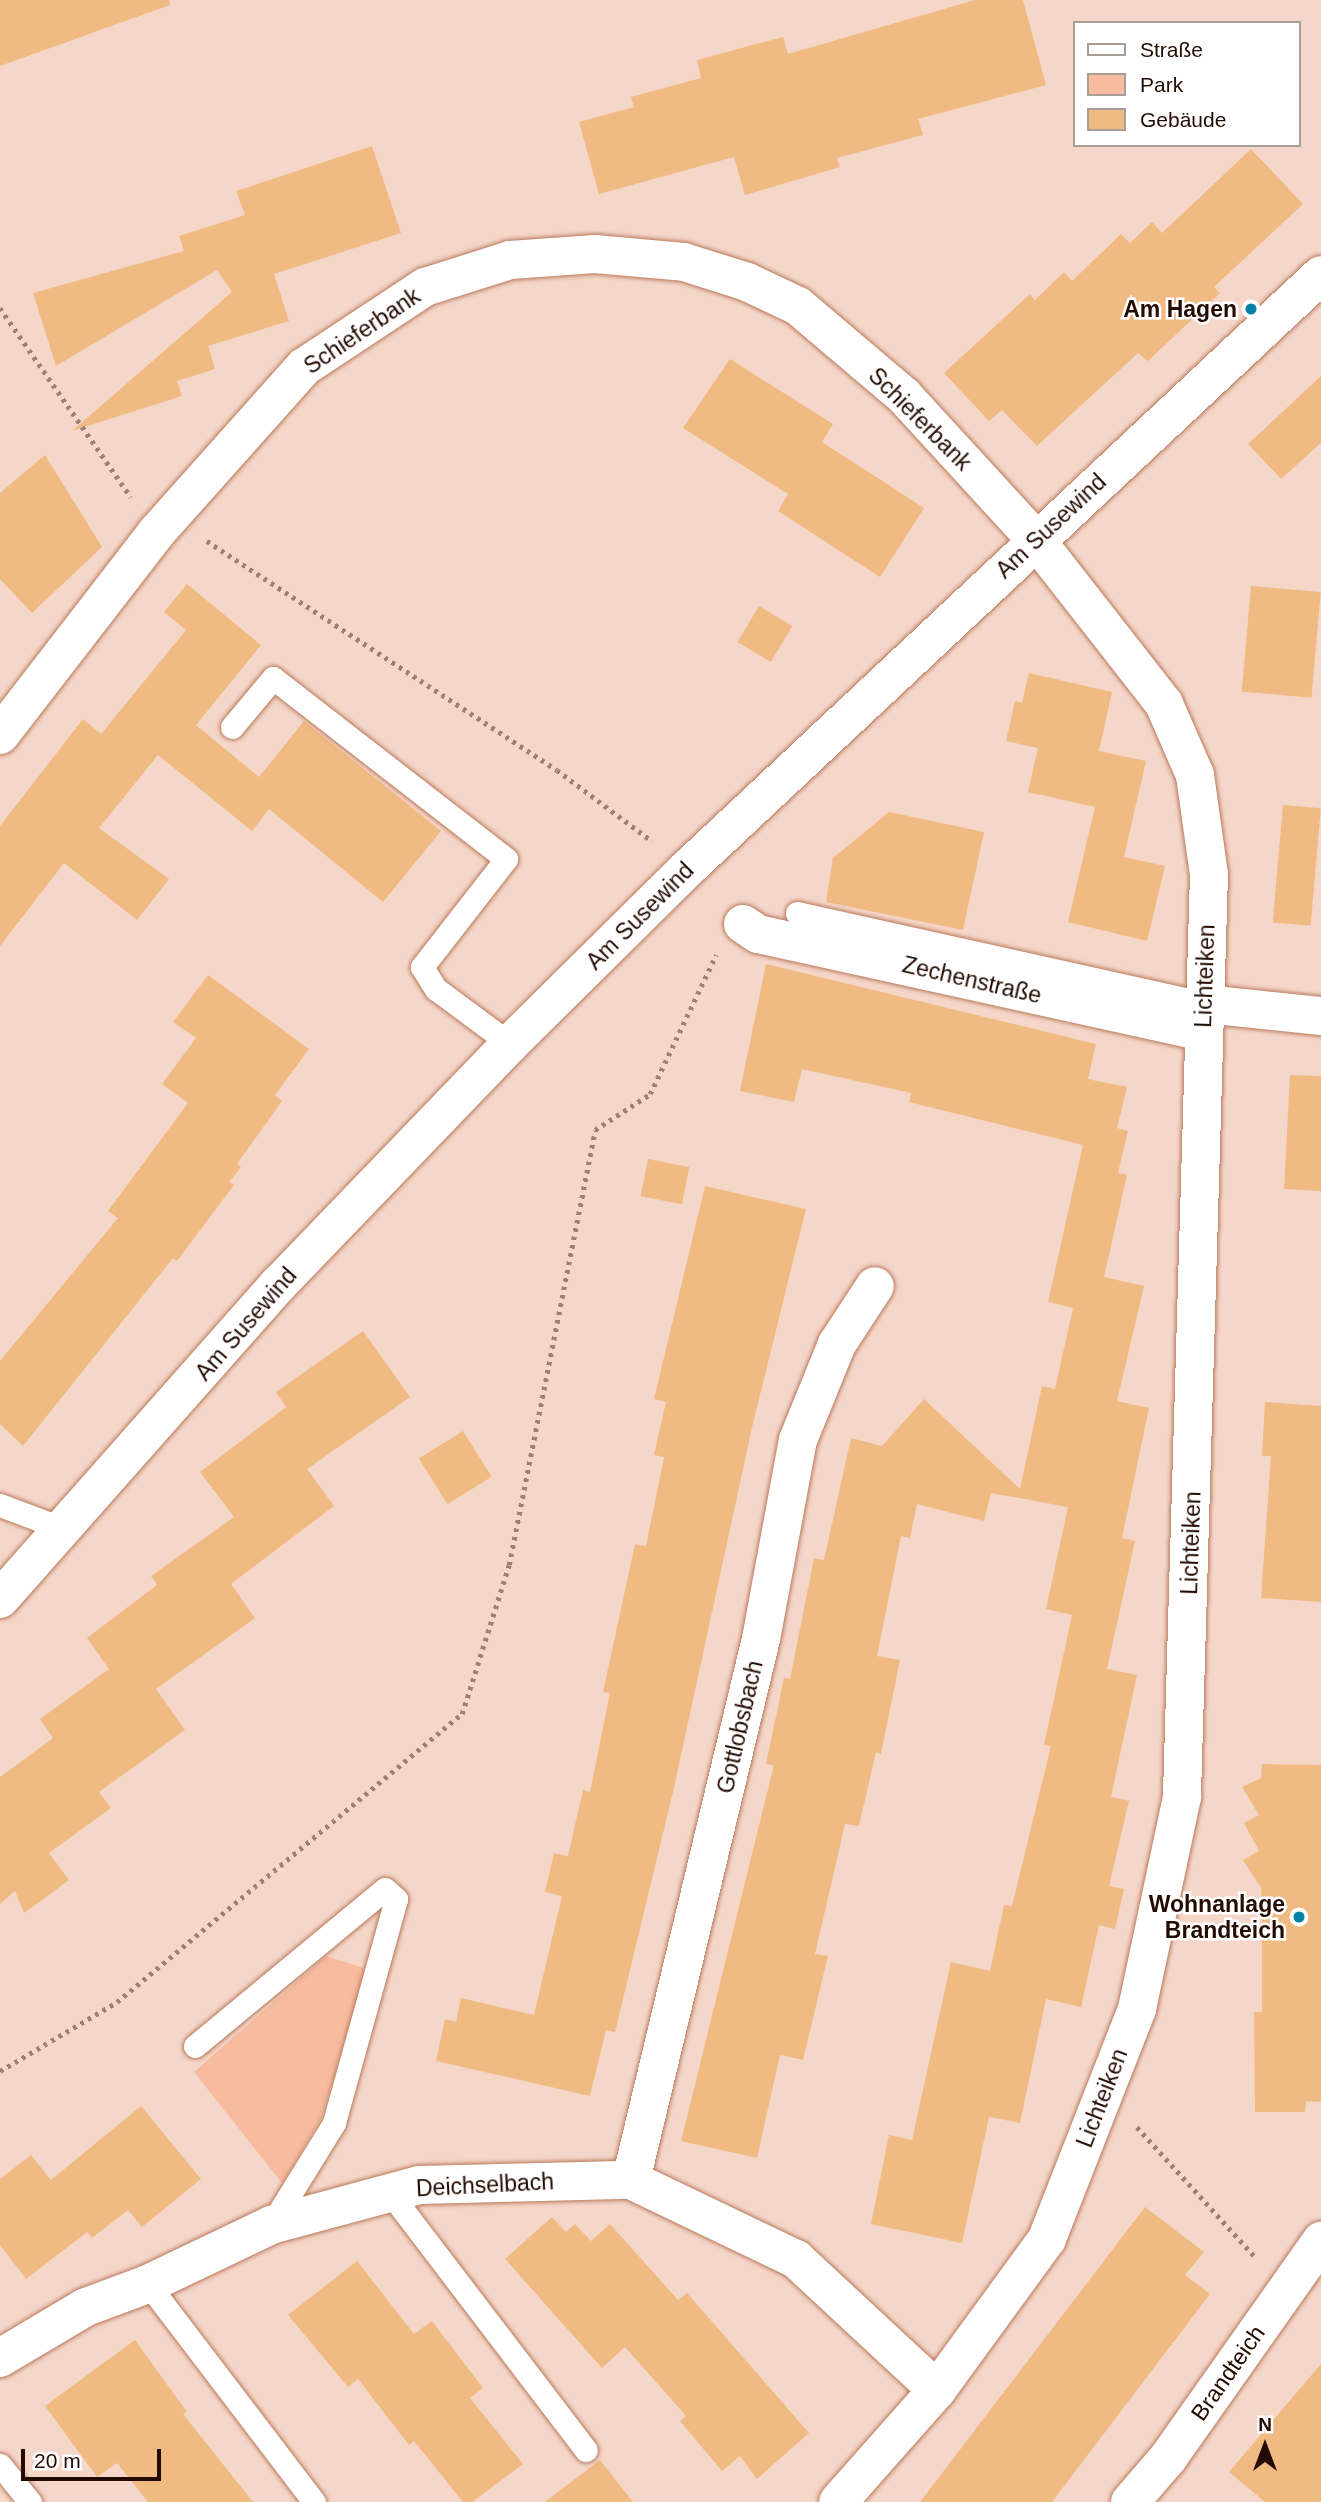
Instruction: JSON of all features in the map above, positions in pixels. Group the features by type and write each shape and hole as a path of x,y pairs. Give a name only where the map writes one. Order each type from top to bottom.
{"street":[{"name":"Schieferbank","path":"0,735 162,527 304,367 425,287 510,260 595,254 684,262 747,282 798,306 904,396 1036,540"},
{"name":"Am Susewind","path":"0,1599 66,1530 279,1284 510,1044 688,868 1321,275"},
{"name":"Lichteiken","path":"838,2502 937,2390 1047,2239 1137,2009 1182,1797 1209,873 1195,775 1164,704 1036,540"},
{"name":"Zechenstraße","path":"743,924 758,934 1205,1018 1321,1016"},
{"name":"Gottlobsbach","path":"631,2180 761,1639 798,1440 838,1344 875,1286"},
{"name":"Deichselbach","path":"0,2358 86,2307 148,2284 271,2225 419,2185 631,2180 796,2259 937,2390"},
{"name":"Brandteich","path":"1130,2502 1168,2458 1321,2241"}],"lane":[{"path":"232,727 273,678 506,859 422,967 436,989 510,1044"},
{"path":"797,913 1205,1018"},
{"path":"0,1506 66,1530"},
{"path":"195,2046 385,1889 396,1899 334,2123 271,2225"},
{"path":"390,2193 586,2450"},
{"path":"148,2284 314,2502"},
{"path":"0,2465 30,2502"}],"path":[{"path":"0,309 162,527 220,548 557,770 688,868"},
{"path":"0,2071 117,2002 462,1714 509,1565 595,1130 650,1094 721,943 743,924"},
{"path":"1104,2094 1240,2236 1283,2296"}],"green space":[{"path":"326,1956 367,1969 321,2119 282,2183 194,2072"}],"building":[{"path":"0,0 169,0 170,5 0,66"},
{"path":"975,0 1023,0 1046,85 918,119 923,135 837,158 840,167 745,195 734,157 599,194 579,122 634,107 631,97 701,78 697,60 783,37 788,54"},
{"path":"372,146 401,233 274,274 289,321 208,346 215,369 177,381 182,396 72,431 232,292 217,270 56,366 33,293 184,251 179,236 245,215 236,191"},
{"path":"1251,149 1303,204 1214,287 1220,293 1148,361 1138,353 1037,446 1002,410 989,421 944,373 1030,294 1035,300 1064,272 1072,281 1121,234 1130,243 1152,222 1162,233"},
{"path":"730,359 833,424 822,442 924,508 880,577 778,511 788,494 683,428"},
{"path":"1321,376 1321,443 1281,479 1248,444"},
{"path":"45,455 102,547 32,613 0,579 0,493"},
{"path":"187,584 261,645 196,725 259,777 304,721 441,831 383,902 269,809 252,831 158,755 99,828 169,879 137,920 64,863 0,946 0,826 83,719 101,734 186,630 164,612"},
{"path":"1251,586 1321,592 1311,698 1242,692"},
{"path":"759,606 792,626 771,662 737,642"},
{"path":"1029,673 1112,692 1099,751 1146,761 1124,857 1165,866 1147,941 1068,922 1095,807 1028,792 1038,748 1006,741 1015,701 1022,703"},
{"path":"1283,805 1321,808 1311,926 1273,923"},
{"path":"889,812 984,832 963,930 826,902 833,858"},
{"path":"766,964 1096,1044 1088,1079 1127,1087 1117,1128 1128,1131 1118,1173 1127,1175 1104,1277 1144,1286 1117,1401 1149,1408 1122,1538 1135,1541 1107,1669 1137,1675 1111,1797 1129,1801 1109,1886 1124,1889 1115,1929 1099,1925 1081,2007 1046,1999 1020,2123 989,2117 962,2243 871,2224 889,2135 912,2140 951,1962 990,1971 1004,1905 1012,1906 1051,1746 1044,1745 1072,1615 1046,1609 1068,1507 991,1493 984,1521 917,1504 910,1538 901,1536 877,1656 900,1660 881,1754 876,1752 859,1826 845,1824 815,1954 828,1956 803,2060 780,2055 757,2158 681,2141 774,1765 766,1764 784,1678 790,1679 814,1558 824,1560 851,1438 882,1446 924,1399 1020,1489 1042,1386 1055,1389 1073,1308 1048,1302 1083,1145 909,1102 911,1093 802,1069 794,1102 740,1091"},
{"path":"208,975 309,1049 275,1095 282,1101 237,1164 241,1167 229,1182 234,1185 177,1261 173,1258 23,1446 0,1424 0,1361 118,1218 108,1211 188,1103 162,1084 196,1038 173,1022"},
{"path":"1290,1075 1321,1076 1321,1191 1284,1189"},
{"path":"648,1159 689,1167 682,1204 641,1196"},
{"path":"705,1186 806,1209 753,1423 673,1792 615,2032 606,2030 590,2096 436,2061 445,2019 456,2022 461,1998 534,2015 562,1896 545,1892 554,1853 568,1856 583,1790 590,1792 610,1693 603,1692 635,1544 646,1546 664,1457 654,1455 666,1402 654,1399"},
{"path":"363,1331 410,1397 307,1469 334,1506 231,1584 255,1618 156,1689 185,1730 99,1792 111,1808 49,1853 69,1880 24,1913 15,1891 0,1904 0,1777 53,1738 40,1719 109,1669 87,1638 157,1585 151,1576 234,1517 200,1472 286,1407 276,1392"},
{"path":"1265,1402 1321,1406 1321,1602 1261,1598 1271,1456 1262,1456"},
{"path":"463,1431 492,1477 448,1504 419,1459"},
{"name":"Wohnanlage Brandteich","path":"1262,1764 1321,1765 1321,2102 1306,2101 1305,2112 1255,2112 1254,2012 1262,2012 1262,1903 1261,1888 1243,1860 1259,1851 1244,1823 1259,1815 1242,1787 1261,1778"},
{"path":"141,2106 201,2179 142,2227 128,2210 92,2238 87,2232 26,2279 0,2245 0,2179 31,2155 51,2180"},
{"path":"1145,2207 1204,2252 1185,2275 1210,2294 1052,2502 920,2502"},
{"path":"552,2217 566,2232 575,2224 591,2241 610,2224 678,2300 687,2293 809,2433 757,2479 740,2456 722,2471 680,2421 686,2416 625,2347 602,2368 505,2259"},
{"path":"357,2261 414,2334 432,2321 483,2388 470,2398 523,2464 472,2502 463,2502 414,2441 409,2445 358,2379 348,2387 288,2315"},
{"path":"135,2340 187,2412 183,2414 253,2502 148,2502 117,2463 97,2477 45,2406"},
{"path":"1321,2364 1321,2502 1265,2502 1229,2472"},
{"path":"600,2460 633,2502 545,2502"}],"place":[{"name":"Am Hagen","path":"1251,309"},
{"name":"Wohnanlage Brandteich","path":"1299,1917"}]}
